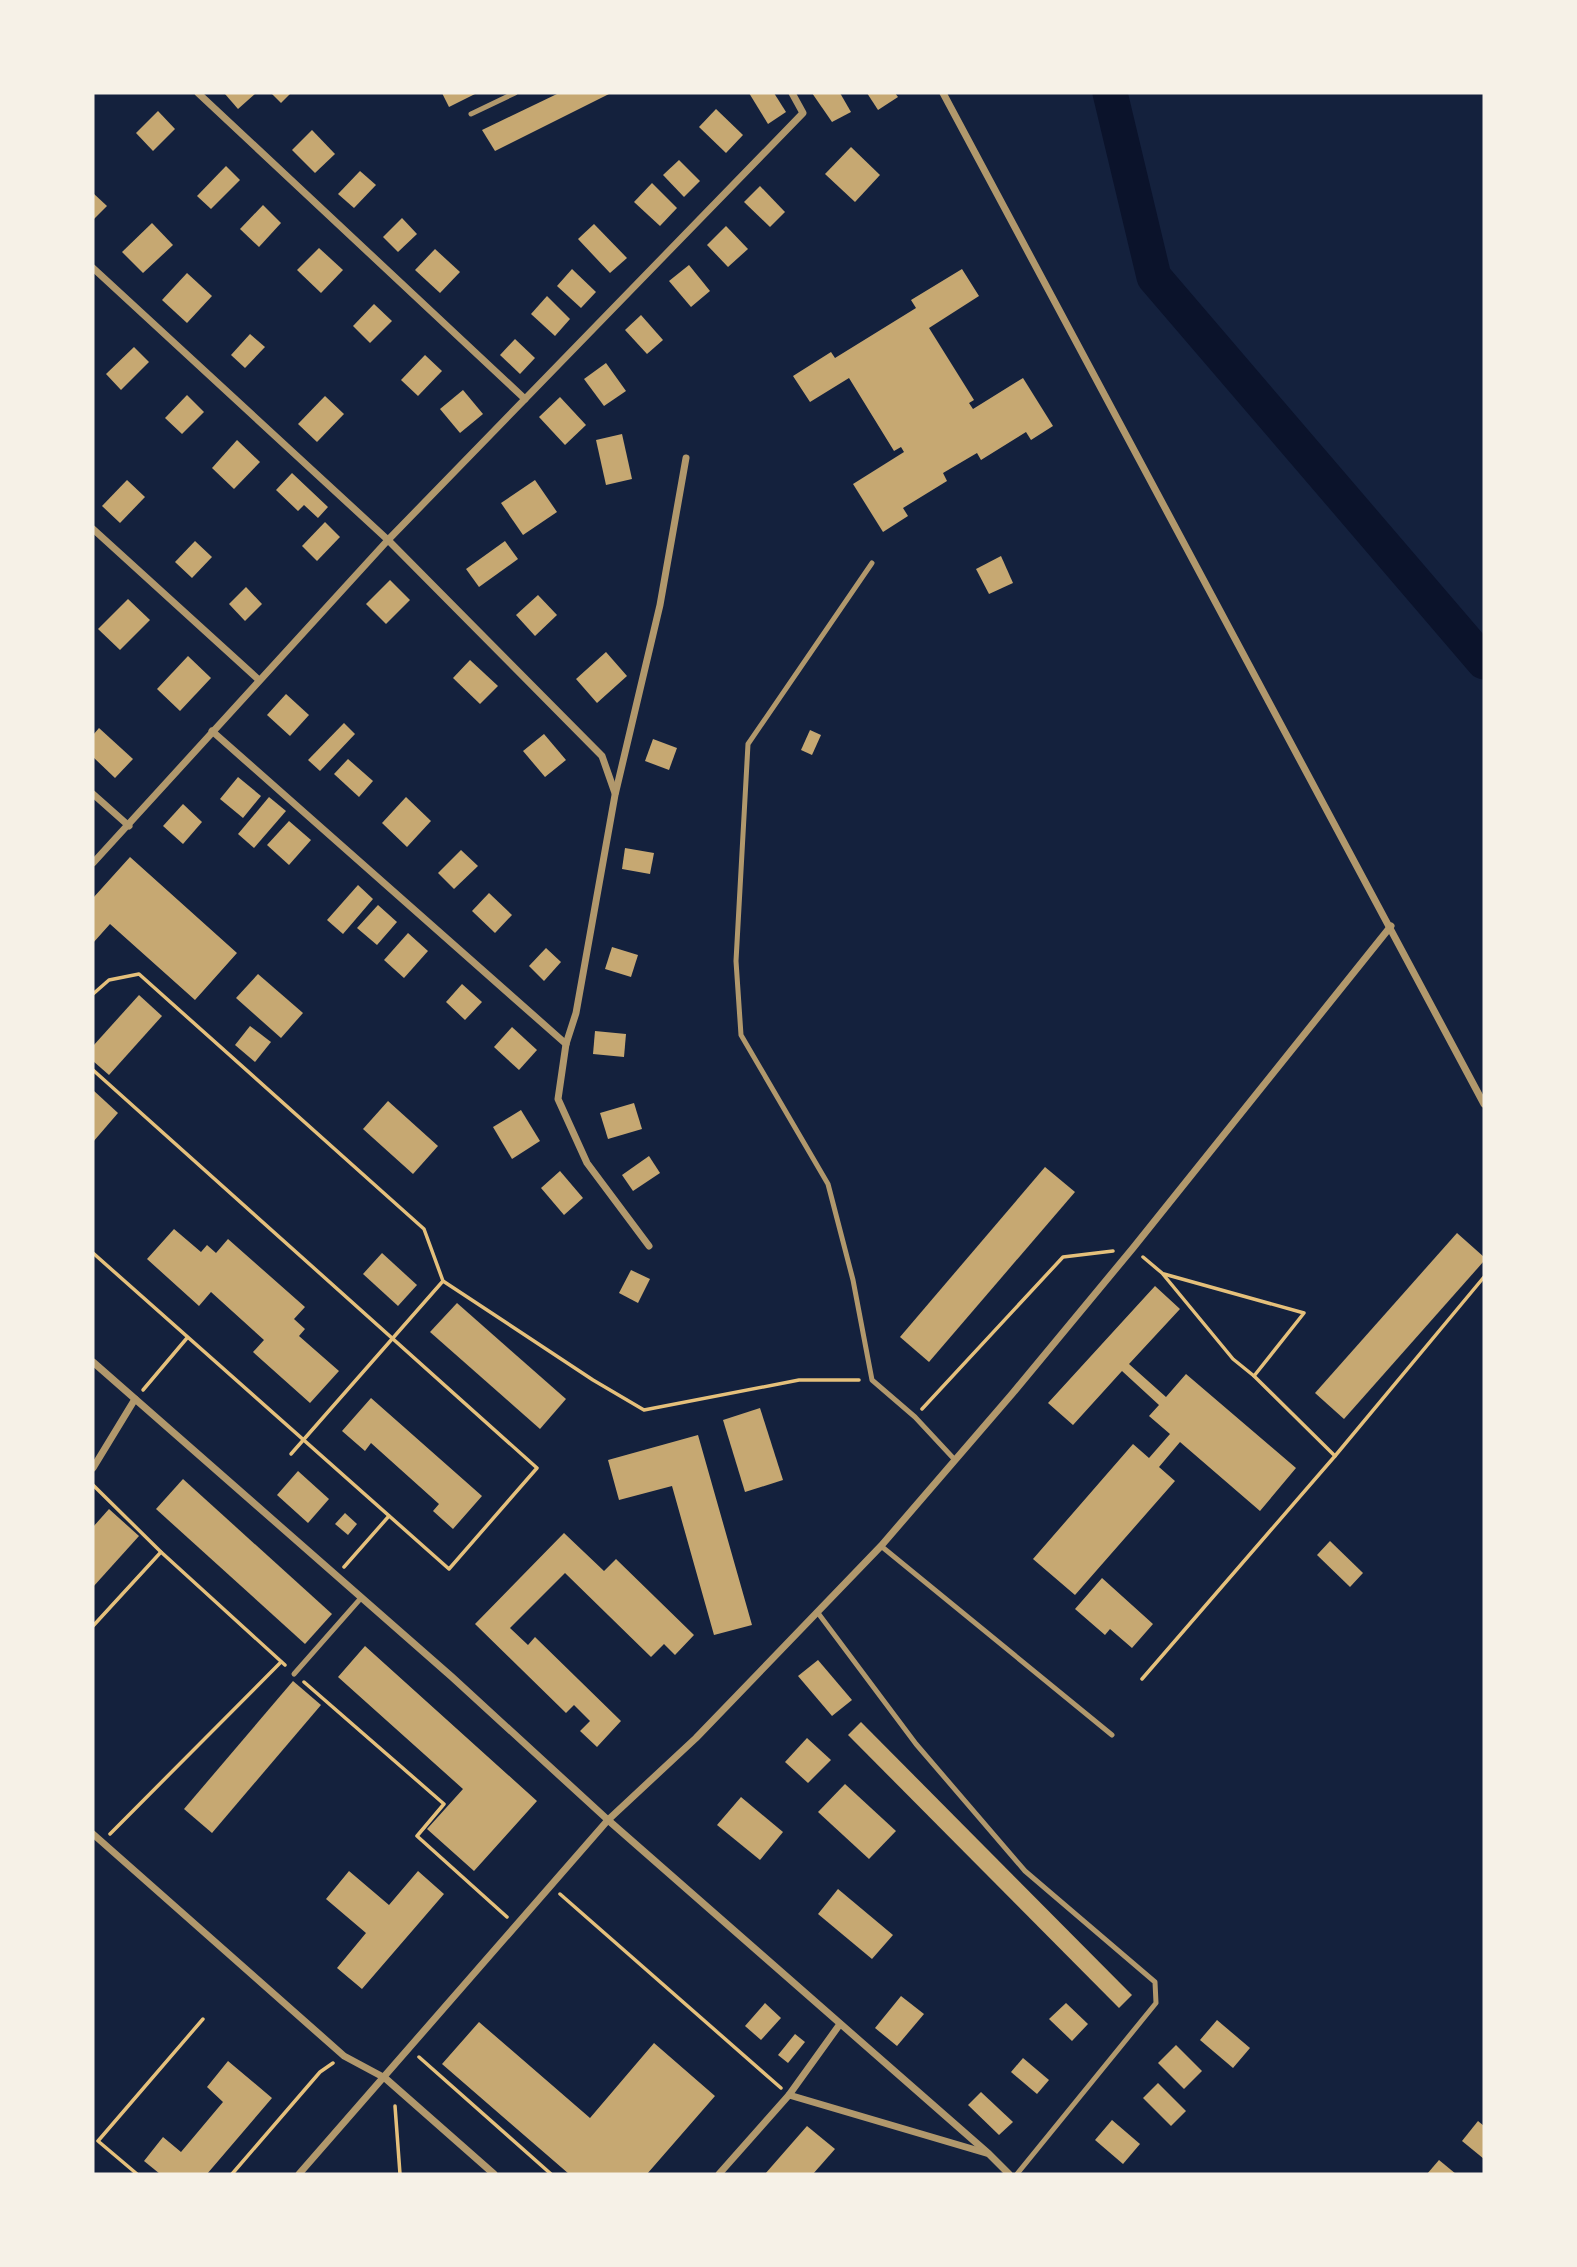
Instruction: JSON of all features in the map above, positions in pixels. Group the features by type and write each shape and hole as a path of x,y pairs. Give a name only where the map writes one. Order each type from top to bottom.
{"street":[{"path":"198,93 525,399"},
{"path":"93,863 388,540 803,113 792,93"},
{"path":"943,93 1484,1104"},
{"path":"93,268 388,540 602,756 615,796"},
{"path":"649,1246 587,1163 558,1099 566,1045 576,1013 615,796 660,605 686,458"},
{"path":"93,529 259,680"},
{"path":"212,731 566,1045"},
{"path":"93,794 129,825"},
{"path":"299,2174 608,1820 696,1738 881,1546 1133,1248 1391,926"},
{"path":"93,1362 452,1676 608,1820 1009,2174"},
{"path":"93,1468 135,1399"},
{"path":"93,1834 344,2056 385,2078 494,2174"},
{"path":"719,2174 789,2095 840,2024"},
{"path":"789,2095 989,2154"}],"lane":[{"path":"471,114 515,93"},
{"path":"872,563 748,744 736,961 741,1035 828,1184 853,1280 872,1380 915,1417 955,1460"},
{"path":"881,1546 1112,1735"},
{"path":"295,1674 361,1598"},
{"path":"818,1613 916,1744 1025,1871 1155,1982 1156,2003 1017,2174"}],"path":[{"path":"93,994 108,980 139,974 424,1229 443,1281 593,1380 644,1409 799,1380 872,1380"},
{"path":"93,1070 537,1468 449,1569 93,1253"},
{"path":"915,1417 1063,1257 1133,1248 1162,1273 1233,1359 1254,1376 1335,1456"},
{"path":"1162,1273 1304,1313 1254,1376"},
{"path":"1142,1679 1335,1456 1484,1277"},
{"path":"291,1454 443,1281"},
{"path":"135,1399 187,1338"},
{"path":"93,1485 161,1552 281,1662 444,1804 416,1836 517,1926"},
{"path":"336,1576 389,1516"},
{"path":"93,1626 161,1552"},
{"path":"103,1842 281,1662"},
{"path":"551,1886 789,2095"},
{"path":"137,2174 99,2141 202,2020"},
{"path":"410,2049 551,2174"},
{"path":"232,2174 320,2072 344,2056"},
{"path":"385,2078 397,2112 400,2174"}],"building":[{"path":"226,93 256,93 238,109"},
{"path":"271,93 291,93 281,103"},
{"path":"442,93 477,93 449,107"},
{"path":"559,93 611,93 495,151 482,130"},
{"path":"749,93 774,93 786,112 768,124"},
{"path":"812,93 840,93 851,112 832,122"},
{"path":"867,93 895,93 898,97 878,110"},
{"path":"716,109 743,135 726,153 699,127"},
{"path":"158,111 175,129 153,151 136,133"},
{"path":"312,130 335,154 315,173 292,150"},
{"path":"851,147 880,175 855,202 825,174"},
{"path":"679,160 700,181 684,197 663,175"},
{"path":"226,166 240,180 211,209 197,196"},
{"path":"360,171 376,185 354,208 338,194"},
{"path":"652,183 677,208 660,226 634,202"},
{"path":"760,186 785,212 770,227 744,202"},
{"path":"93,193 107,206 93,220"},
{"path":"263,205 281,223 259,247 240,229"},
{"path":"402,218 417,234 398,252 383,237"},
{"path":"152,223 173,245 143,273 122,252"},
{"path":"594,224 627,258 610,273 578,239"},
{"path":"726,226 748,249 728,267 707,245"},
{"path":"319,248 343,270 321,293 297,270"},
{"path":"435,249 460,272 440,293 415,270"},
{"path":"689,265 710,291 691,307 669,281"},
{"path":"572,269 596,292 581,308 557,286"},
{"path":"962,269 979,296 929,328 974,400 969,403 973,409 1023,378 1053,426 1031,440 1026,432 981,460 977,453 943,473 947,481 903,508 908,516 883,532 853,484 904,452 901,447 894,451 849,378 810,402 793,376 831,352 835,358 916,308 911,300"},
{"path":"187,273 212,296 187,323 162,300"},
{"path":"547,296 570,319 555,336 531,314"},
{"path":"374,304 392,321 370,343 353,326"},
{"path":"641,315 663,340 647,354 625,330"},
{"path":"250,334 265,347 245,368 231,355"},
{"path":"515,339 535,358 520,374 500,355"},
{"path":"134,347 149,362 121,390 106,374"},
{"path":"425,355 442,371 418,396 401,380"},
{"path":"606,363 626,391 604,406 584,379"},
{"path":"463,390 483,414 460,433 440,409"},
{"path":"187,395 204,412 182,434 165,418"},
{"path":"325,396 344,414 317,442 298,424"},
{"path":"560,397 586,425 565,445 539,417"},
{"path":"622,434 632,479 606,485 596,440"},
{"path":"237,440 260,462 234,489 212,468"},
{"path":"292,473 328,507 318,518 304,505 298,511 276,490"},
{"path":"127,480 145,497 120,523 102,506"},
{"path":"535,480 557,512 523,535 501,503"},
{"path":"325,522 340,537 317,561 302,546"},
{"path":"195,541 212,557 192,578 175,562"},
{"path":"505,541 518,559 479,587 466,569"},
{"path":"1001,556 1013,583 989,594 976,569"},
{"path":"390,580 410,600 386,624 366,604"},
{"path":"246,587 262,604 245,621 229,604"},
{"path":"538,595 557,615 535,636 516,615"},
{"path":"128,599 150,620 120,650 98,629"},
{"path":"606,652 627,676 597,703 576,679"},
{"path":"188,656 211,678 180,711 157,689"},
{"path":"470,660 498,686 480,704 453,678"},
{"path":"286,694 309,715 290,736 267,715"},
{"path":"344,723 355,734 320,771 308,760"},
{"path":"99,728 133,759 115,778 93,757 93,735"},
{"path":"810,730 821,735 812,755 801,750"},
{"path":"544,734 566,760 545,777 523,751"},
{"path":"653,739 677,748 669,770 645,761"},
{"path":"348,759 373,781 359,797 334,774"},
{"path":"238,777 261,796 243,818 220,799"},
{"path":"269,797 286,811 254,848 238,834"},
{"path":"406,797 431,821 407,847 382,823"},
{"path":"183,804 202,822 183,844 163,826"},
{"path":"289,821 311,840 289,865 267,845"},
{"path":"625,848 654,853 650,874 622,869"},
{"path":"461,850 478,866 454,889 438,873"},
{"path":"130,857 237,953 195,1000 110,924 93,943 93,898"},
{"path":"358,885 373,899 343,934 327,920"},
{"path":"489,893 512,915 495,933 472,911"},
{"path":"378,905 397,922 377,945 357,928"},
{"path":"408,933 428,951 404,978 384,960"},
{"path":"612,947 638,955 631,977 605,969"},
{"path":"546,948 561,962 544,981 529,966"},
{"path":"258,974 303,1013 281,1038 236,998"},
{"path":"462,984 482,1002 465,1020 446,1002"},
{"path":"139,995 162,1016 109,1075 93,1061 93,1046"},
{"path":"250,1026 271,1042 255,1062 235,1045"},
{"path":"512,1027 537,1050 519,1070 494,1047"},
{"path":"595,1031 626,1034 624,1057 593,1054"},
{"path":"93,1090 118,1113 93,1142"},
{"path":"388,1101 438,1146 413,1174 363,1129"},
{"path":"634,1103 642,1129 608,1139 600,1113"},
{"path":"521,1110 540,1141 512,1159 493,1127"},
{"path":"649,1156 660,1173 633,1191 622,1175"},
{"path":"1045,1167 1075,1192 929,1362 900,1337"},
{"path":"560,1171 583,1198 564,1215 541,1188"},
{"path":"174,1229 201,1252 207,1245 216,1253 228,1239 305,1307 294,1319 305,1329 299,1336 339,1371 310,1403 253,1352 264,1340 211,1292 199,1306 147,1259"},
{"path":"1457,1233 1484,1257 1484,1261 1344,1419 1315,1393"},
{"path":"382,1253 417,1285 398,1306 363,1274"},
{"path":"631,1270 650,1279 638,1303 619,1293"},
{"path":"1155,1286 1180,1309 1129,1364 1166,1397 1186,1374 1296,1468 1260,1511 1180,1442 1159,1467 1175,1481 1075,1595 1033,1559 1133,1444 1149,1458 1170,1434 1149,1416 1159,1405 1122,1371 1073,1425 1048,1403"},
{"path":"457,1303 566,1399 540,1429 430,1332"},
{"path":"371,1398 482,1496 453,1529 433,1511 439,1504 371,1443 365,1451 342,1431"},
{"path":"760,1408 783,1480 745,1492 723,1420"},
{"path":"698,1435 752,1625 714,1635 672,1486 619,1500 608,1460"},
{"path":"298,1471 329,1499 308,1523 277,1495"},
{"path":"183,1479 332,1614 305,1644 156,1509"},
{"path":"109,1509 139,1536 93,1587 93,1527"},
{"path":"345,1513 357,1524 348,1535 335,1524"},
{"path":"564,1533 604,1571 616,1559 694,1635 675,1655 664,1644 651,1657 565,1573 510,1628 528,1645 535,1637 621,1721 597,1747 580,1731 590,1721 574,1705 566,1713 475,1624"},
{"path":"1330,1541 1363,1573 1350,1587 1317,1555"},
{"path":"1102,1578 1153,1624 1132,1648 1110,1629 1105,1635 1075,1609"},
{"path":"365,1646 537,1801 474,1871 427,1829 463,1789 338,1677"},
{"path":"818,1660 852,1700 832,1716 798,1676"},
{"path":"293,1681 321,1705 212,1833 184,1809"},
{"path":"861,1722 1132,1995 1119,2008 848,1735"},
{"path":"807,1738 831,1760 808,1783 785,1762"},
{"path":"845,1784 896,1831 869,1859 818,1812"},
{"path":"741,1797 783,1832 760,1860 717,1825"},
{"path":"349,1871 389,1905 418,1871 444,1894 362,1989 337,1968 366,1933 326,1899"},
{"path":"838,1889 893,1935 872,1959 818,1914"},
{"path":"901,1996 924,2014 897,2046 875,2028"},
{"path":"765,2003 781,2018 761,2040 745,2026"},
{"path":"1066,2003 1088,2024 1072,2041 1049,2019"},
{"path":"1217,2020 1250,2048 1233,2068 1200,2040"},
{"path":"479,2022 590,2118 654,2043 715,2096 647,2174 569,2174 442,2064"},
{"path":"795,2034 805,2042 788,2063 778,2055"},
{"path":"1176,2045 1202,2071 1184,2089 1158,2063"},
{"path":"1023,2058 1049,2080 1037,2094 1011,2072"},
{"path":"228,2061 272,2098 207,2174 160,2174 144,2161 163,2137 181,2152 223,2102 207,2087"},
{"path":"1158,2083 1186,2111 1171,2126 1143,2098"},
{"path":"981,2092 1013,2122 999,2135 968,2105"},
{"path":"1112,2120 1140,2144 1123,2164 1095,2140"},
{"path":"1478,2121 1484,2126 1484,2159 1462,2141"},
{"path":"807,2126 835,2149 813,2174 765,2174"},
{"path":"1439,2160 1456,2174 1427,2174"}],"waterway":[{"path":"1110,93 1154,277 1484,662"}]}
